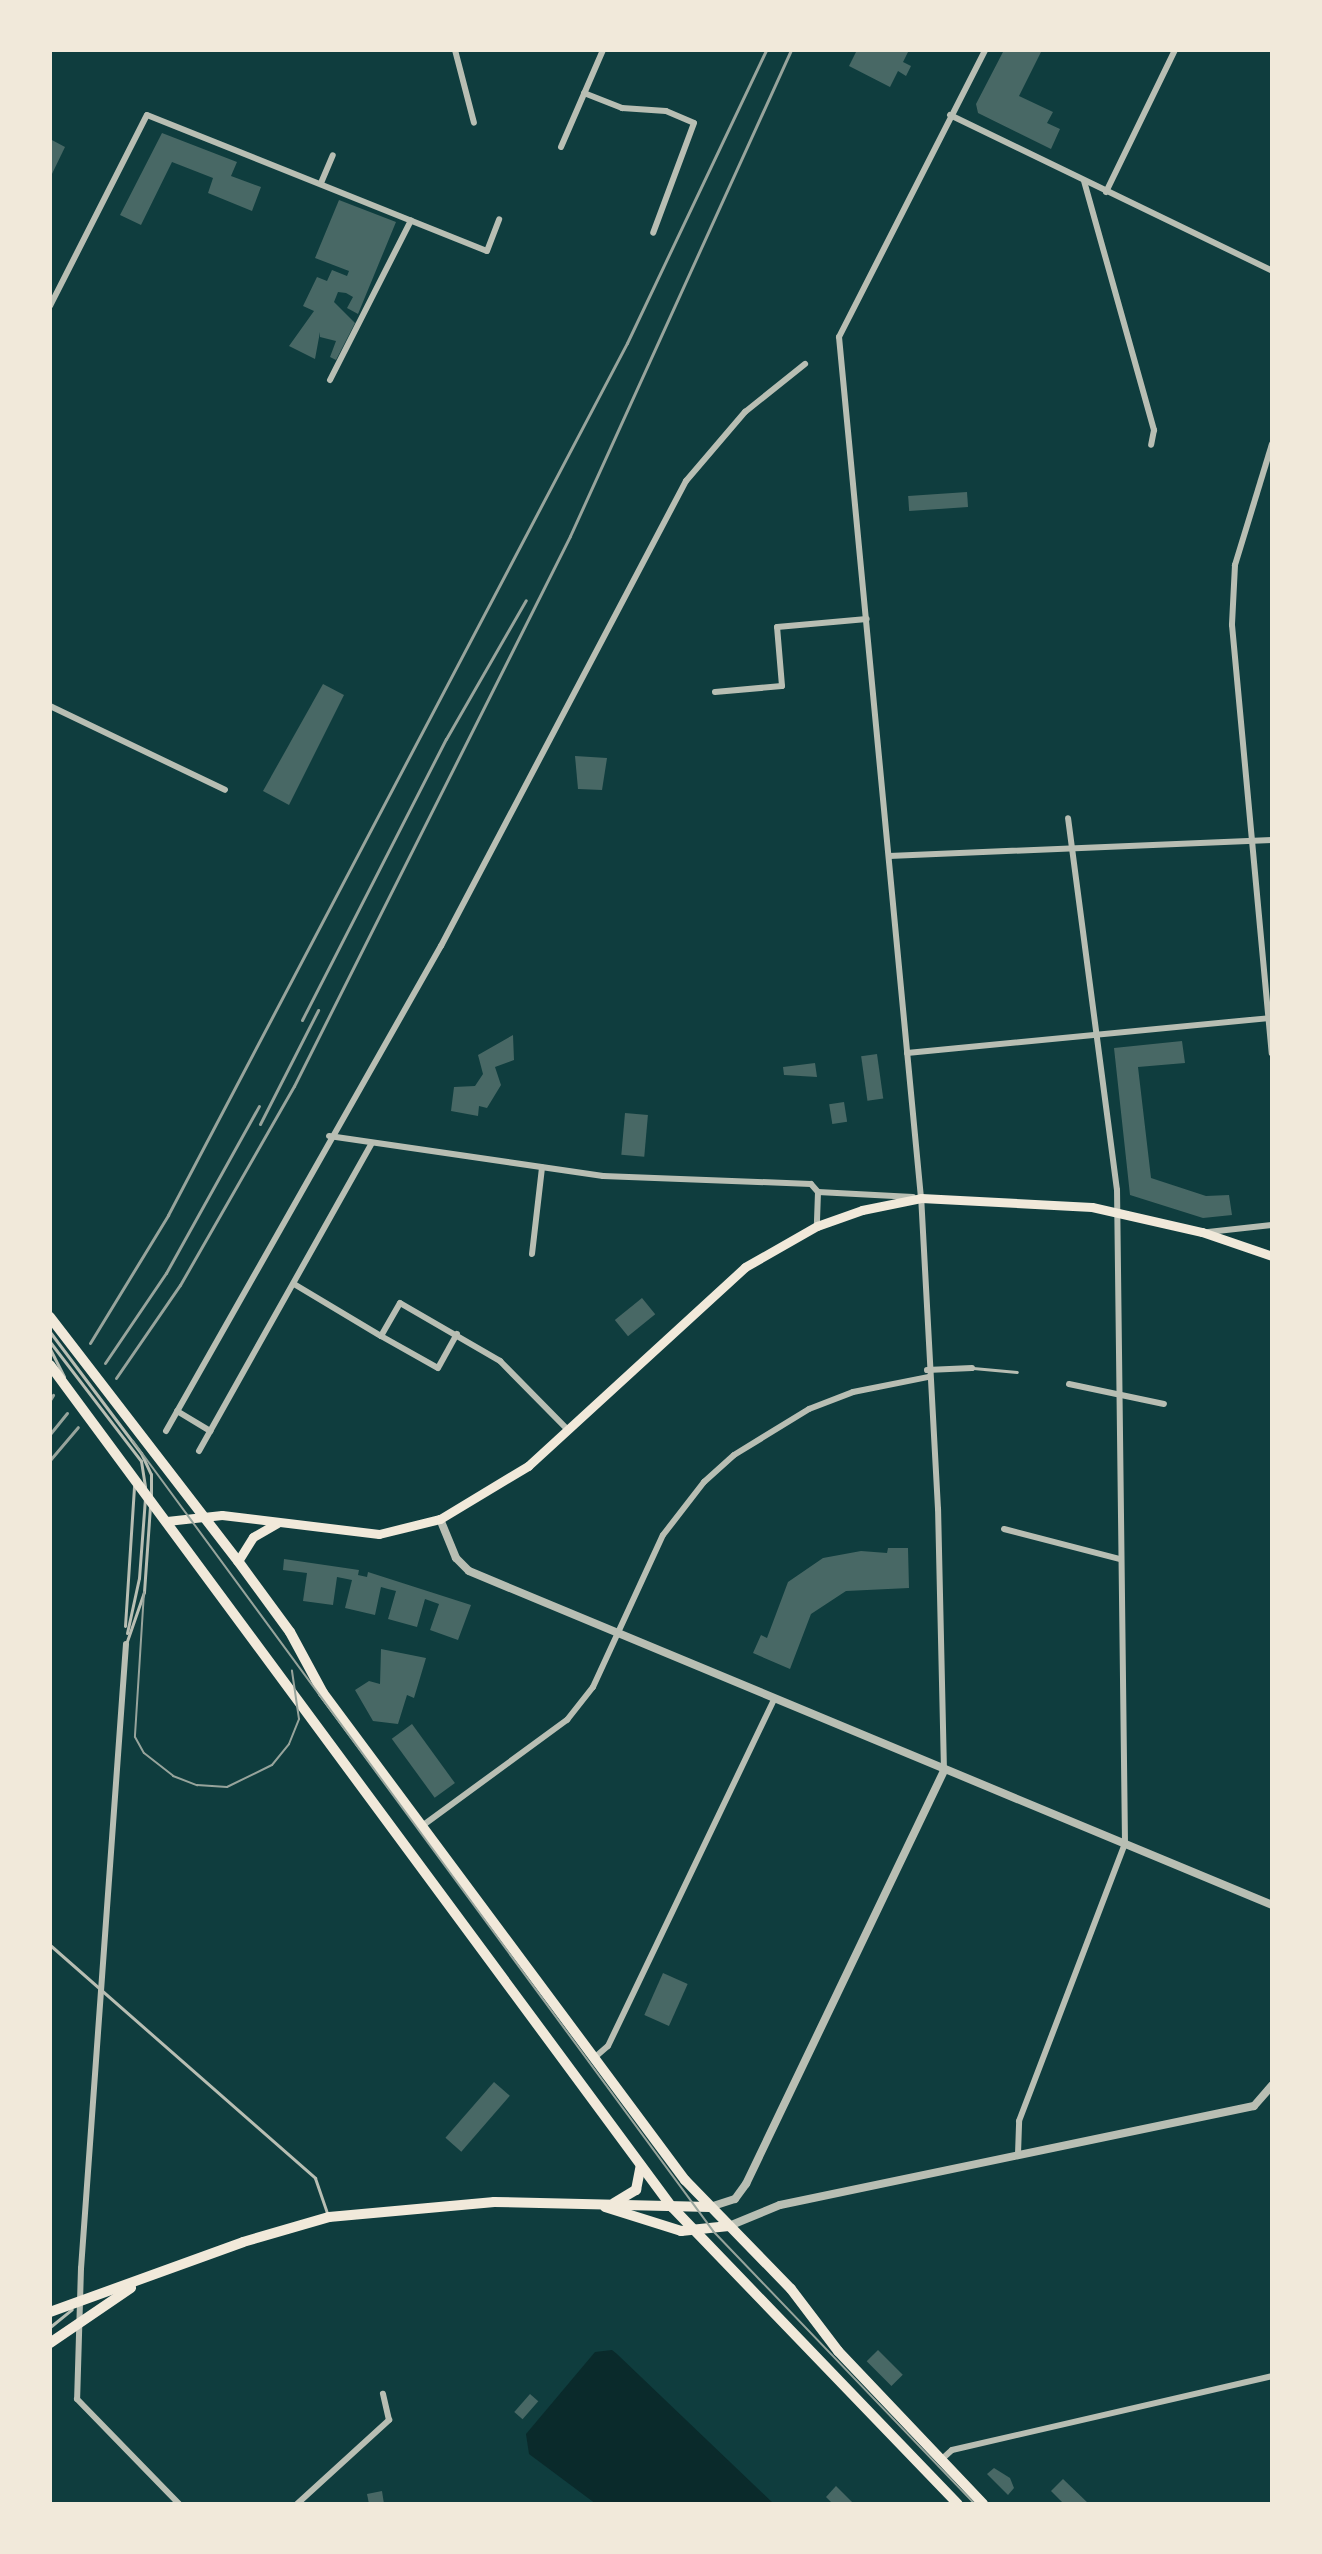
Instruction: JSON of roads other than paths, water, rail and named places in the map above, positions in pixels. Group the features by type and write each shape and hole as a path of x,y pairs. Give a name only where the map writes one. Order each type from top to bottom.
{"main road":[{"path":"167,1521 204,1516 379,1534 440,1519 528,1466 712,1292 762,1255 817,1226 921,1198 1092,1207 1202,1232 1272,1256"},
{"path":"50,1317 73,1356 110,1407 204,1516 238,1561 290,1632 323,1693 594,2058 710,2207 983,2504"},
{"path":"50,1365 62,1370 67,1388 672,2207 958,2504"},
{"path":"238,1561 253,1537 277,1523"},
{"path":"603,2206 636,2190 640,2163"},
{"path":"50,2312 135,2285 222,2249 329,2217 494,2202 710,2207"},
{"path":"603,2206 636,2221 694,2232 729,2226"},
{"path":"50,2343 135,2285"}],"street":[{"path":"455,50 474,123"},
{"path":"561,147 603,50"},
{"path":"710,2207 735,2199 746,2184 944,1771 938,1509 928,1374 921,1198 839,337 985,50"},
{"path":"1106,192 1175,50"},
{"path":"584,93 622,108 666,111 694,123 653,233"},
{"path":"50,306 147,115 487,251 499,219"},
{"path":"950,115 1272,271"},
{"path":"321,183 333,155"},
{"path":"1084,181 1154,430 1151,445"},
{"path":"330,380 411,220"},
{"path":"166,1431 329,1136 441,946 686,481 745,412 805,364"},
{"path":"1272,444 1235,565 1232,625 1272,1053"},
{"path":"715,692 782,686 777,627 867,619"},
{"path":"50,706 225,790"},
{"path":"1018,2154 1019,2121 1125,1843 1117,1213 1099,1035 1068,818"},
{"path":"889,856 1272,840"},
{"path":"907,1053 1270,1018"},
{"path":"329,1136 542,1168 811,1184 818,1192 817,1226"},
{"path":"199,1451 372,1143"},
{"path":"532,1254 542,1168"},
{"path":"818,1192 921,1198"},
{"path":"1202,1232 1272,1225"},
{"path":"294,1284 438,1368 457,1334"},
{"path":"381,1336 400,1303 500,1361 568,1430"},
{"path":"422,1826 567,1720 593,1687 663,1535 704,1482 734,1455 809,1409 853,1392 928,1374 972,1368"},
{"path":"1069,1384 1164,1404"},
{"path":"177,1411 210,1431"},
{"path":"440,1519 456,1558 469,1571 1272,1905"},
{"path":"1004,1529 1120,1559"},
{"path":"126,1644 80,2300 77,2399 179,2504"},
{"path":"594,2058 608,2046 774,1700"},
{"path":"729,2226 780,2205 1254,2106 1272,2085"},
{"path":"942,2459 952,2450 1272,2376"},
{"path":"297,2504 389,2420 383,2394"}],"lane":[{"path":"50,1332 73,1356"},
{"path":"50,1342 62,1370"},
{"path":"50,1349 62,1370 141,1461 148,1496 139,1578 126,1644"},
{"path":"972,1368 1017,1372"},
{"path":"110,1407 147,1462 144,1592 126,1644"},
{"path":"126,1644 135,1479"},
{"path":"50,1945 101,1986 315,2178 329,2217"},
{"path":"50,2327 80,2300"}],"water":[{"path":"612,2350 774,2504 596,2504 529,2454 526,2434 595,2352"}],"tram line":[{"path":"133,1441 713,2231 975,2504"},
{"path":"144,1592 135,1737 144,1753 173,1776 197,1785 227,1787 272,1765 289,1744 299,1719 292,1671"}],"railway":[{"path":"90,1343 168,1215 627,343 766,50"},
{"path":"116,1378 180,1285 294,1086 570,536 791,50"},
{"path":"302,1020 446,739 526,600"},
{"path":"260,1124 318,1010"},
{"path":"105,1363 166,1273 259,1106"},
{"path":"50,1400 53,1395"},
{"path":"50,1434 67,1413"},
{"path":"50,1460 78,1427"}]}
